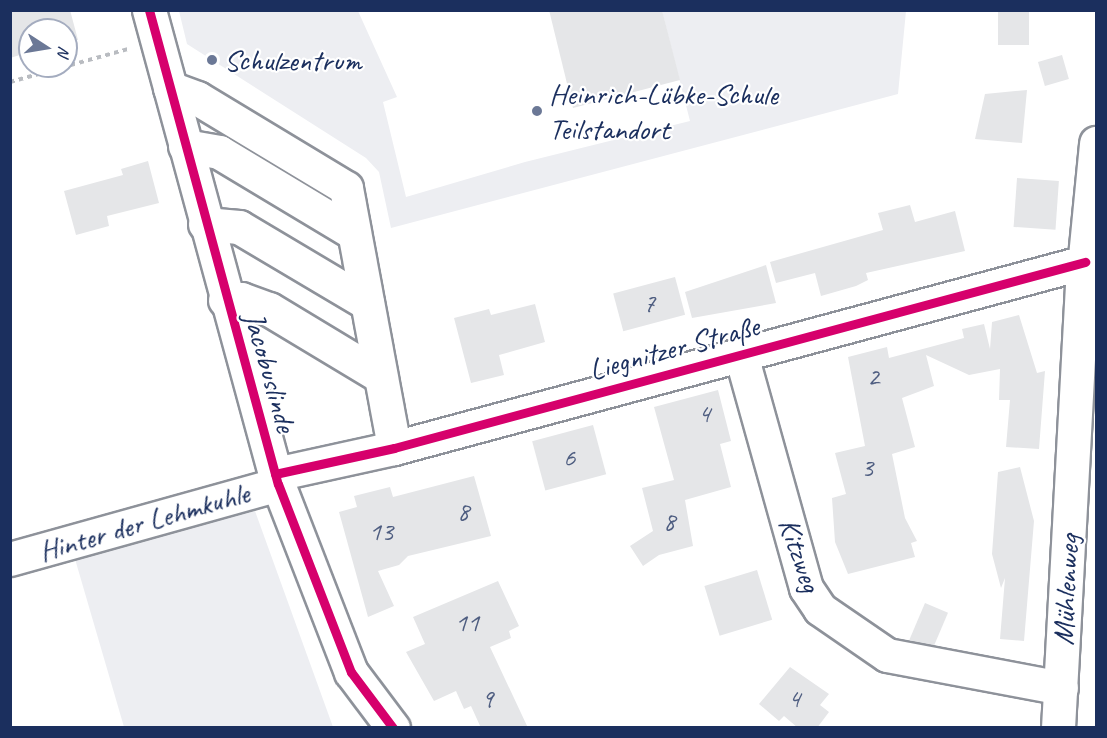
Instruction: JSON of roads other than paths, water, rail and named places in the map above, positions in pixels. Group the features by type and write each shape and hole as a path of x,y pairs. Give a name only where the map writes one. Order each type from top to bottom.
{"street":[{"name":"Jacobuslinde","path":"153,26 225,300 276,479 351,672 393,728"},
{"path":"170,88 197,98 346,188 393,448"},
{"name":"Mühlenweg","path":"1058,728 1084,275 1096,142"},
{"path":"185,146 219,152 354,233"},
{"path":"205,224 239,227 367,303"},
{"path":"1084,275 1096,336"},
{"name":"Liegnitzer Straße","path":"276,479 741,355 1084,275"},
{"path":"225,300 241,299 269,309 380,376"},
{"name":"Kitzweg","path":"741,355 806,588 820,609 887,655 1061,688"},
{"path":"1073,453 1096,421"},
{"name":"Hinter der Lehmkuhle","path":"10,559 276,479"}],"place":[{"name":"Schulzentrum","path":"212,60"},
{"name":"Heinrich-Lübke-Schule Teilstandort","path":"537,111"}]}
